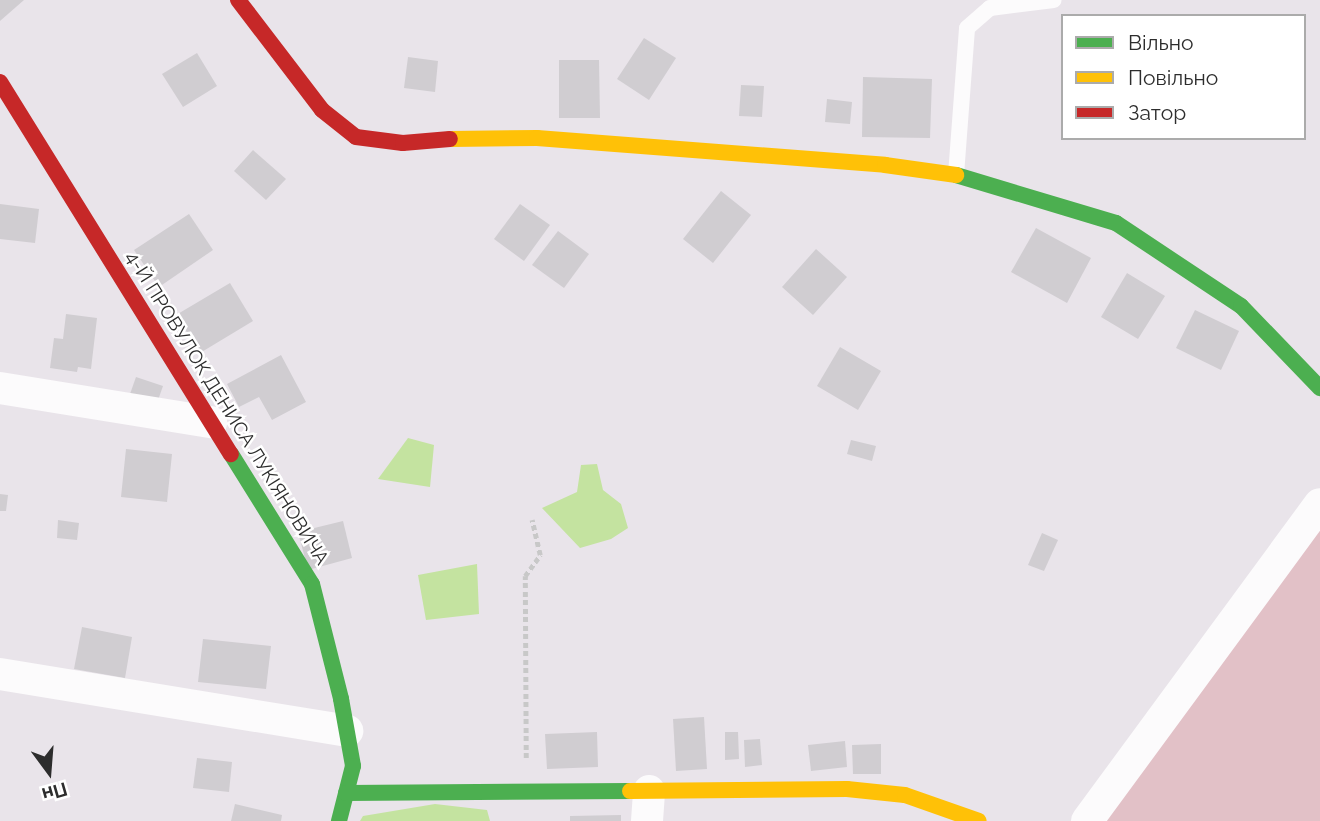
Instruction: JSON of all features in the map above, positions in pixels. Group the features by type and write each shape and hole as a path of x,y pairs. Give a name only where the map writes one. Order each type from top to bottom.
{"street":[{"path":"238,0 322,110 356,137 403,143 476,137 537,138 886,165 956,175 1116,223 1241,306 1320,387"},
{"name":"4-Й ПРОВУЛОК ДЕНИСА ЛУКІЯНОВИЧА","path":"0,82 312,584 327,635 353,766 339,821"},
{"path":"0,388 211,422"},
{"path":"1087,821 1320,504"},
{"path":"0,674 347,731"},
{"path":"346,793 526,792 648,806 859,790 905,795 975,817 979,821"}],"lane":[{"path":"956,175 967,28 990,8 1055,0"}],"path":[{"path":"526,792 525,576 540,555 532,520"}],"shaded area":[{"path":"408,438 434,445 430,487 378,479"},
{"path":"597,464 603,490 621,504 628,528 611,539 580,548 542,508 577,492 581,465"},
{"path":"1320,527 1320,821 1098,821"},
{"path":"477,564 479,614 426,620 418,575"},
{"path":"435,804 487,810 490,821 360,821 363,816"}],"building":[{"path":"0,0 24,0 0,21"},
{"path":"644,38 676,58 649,100 617,79"},
{"path":"197,53 217,86 183,107 162,74"},
{"path":"408,57 438,61 435,92 404,88"},
{"path":"559,60 599,60 600,118 559,118"},
{"path":"863,77 932,79 930,138 862,137"},
{"path":"741,85 764,86 762,117 739,116"},
{"path":"827,99 852,102 850,124 825,122"},
{"path":"253,150 286,179 266,200 234,171"},
{"path":"721,191 751,215 713,263 683,239"},
{"path":"0,204 39,209 35,243 0,239"},
{"path":"520,204 550,225 524,261 494,239"},
{"path":"189,214 213,250 159,287 134,250"},
{"path":"1036,228 1091,258 1067,303 1011,272"},
{"path":"558,231 589,254 564,288 532,265"},
{"path":"816,249 847,277 813,315 782,287"},
{"path":"1127,273 1165,296 1138,339 1101,317"},
{"path":"230,283 253,321 200,353 176,315"},
{"path":"1195,310 1239,331 1221,370 1176,348"},
{"path":"66,314 97,318 91,369 78,367 77,372 50,368 54,338 63,339"},
{"path":"840,347 881,371 858,410 817,386"},
{"path":"281,355 306,402 272,420 259,397 239,407 227,384"},
{"path":"136,377 163,386 157,403 130,394"},
{"path":"851,440 876,446 872,461 847,454"},
{"path":"126,449 172,454 167,502 121,497"},
{"path":"0,494 8,495 6,511 0,511"},
{"path":"58,520 79,523 77,540 57,538"},
{"path":"343,521 352,558 308,570 298,532"},
{"path":"1042,533 1058,540 1044,571 1028,565"},
{"path":"82,627 132,637 125,678 74,669"},
{"path":"203,639 271,646 266,689 198,682"},
{"path":"704,717 707,769 676,771 673,719"},
{"path":"597,732 598,767 547,769 545,734"},
{"path":"725,732 738,732 739,759 725,760"},
{"path":"760,739 762,765 745,767 744,740"},
{"path":"845,741 847,767 811,771 808,745"},
{"path":"881,744 881,774 853,774 852,745"},
{"path":"197,758 232,762 229,792 193,788"},
{"path":"235,804 282,815 281,821 231,821"},
{"path":"621,815 621,821 570,821 570,816"}],"traffic: fast":[{"path":"956,175 1116,223 1241,306 1320,388"},
{"path":"231,454 312,584 341,699 353,766 339,821"},
{"path":"346,793 630,791"}],"traffic: slow":[{"path":"450,139 537,138 885,165 956,175"},
{"path":"630,791 847,789 905,795 979,821"}],"traffic: jam":[{"path":"238,0 322,110 356,137 403,143 450,139"},
{"path":"0,82 231,454"}]}
